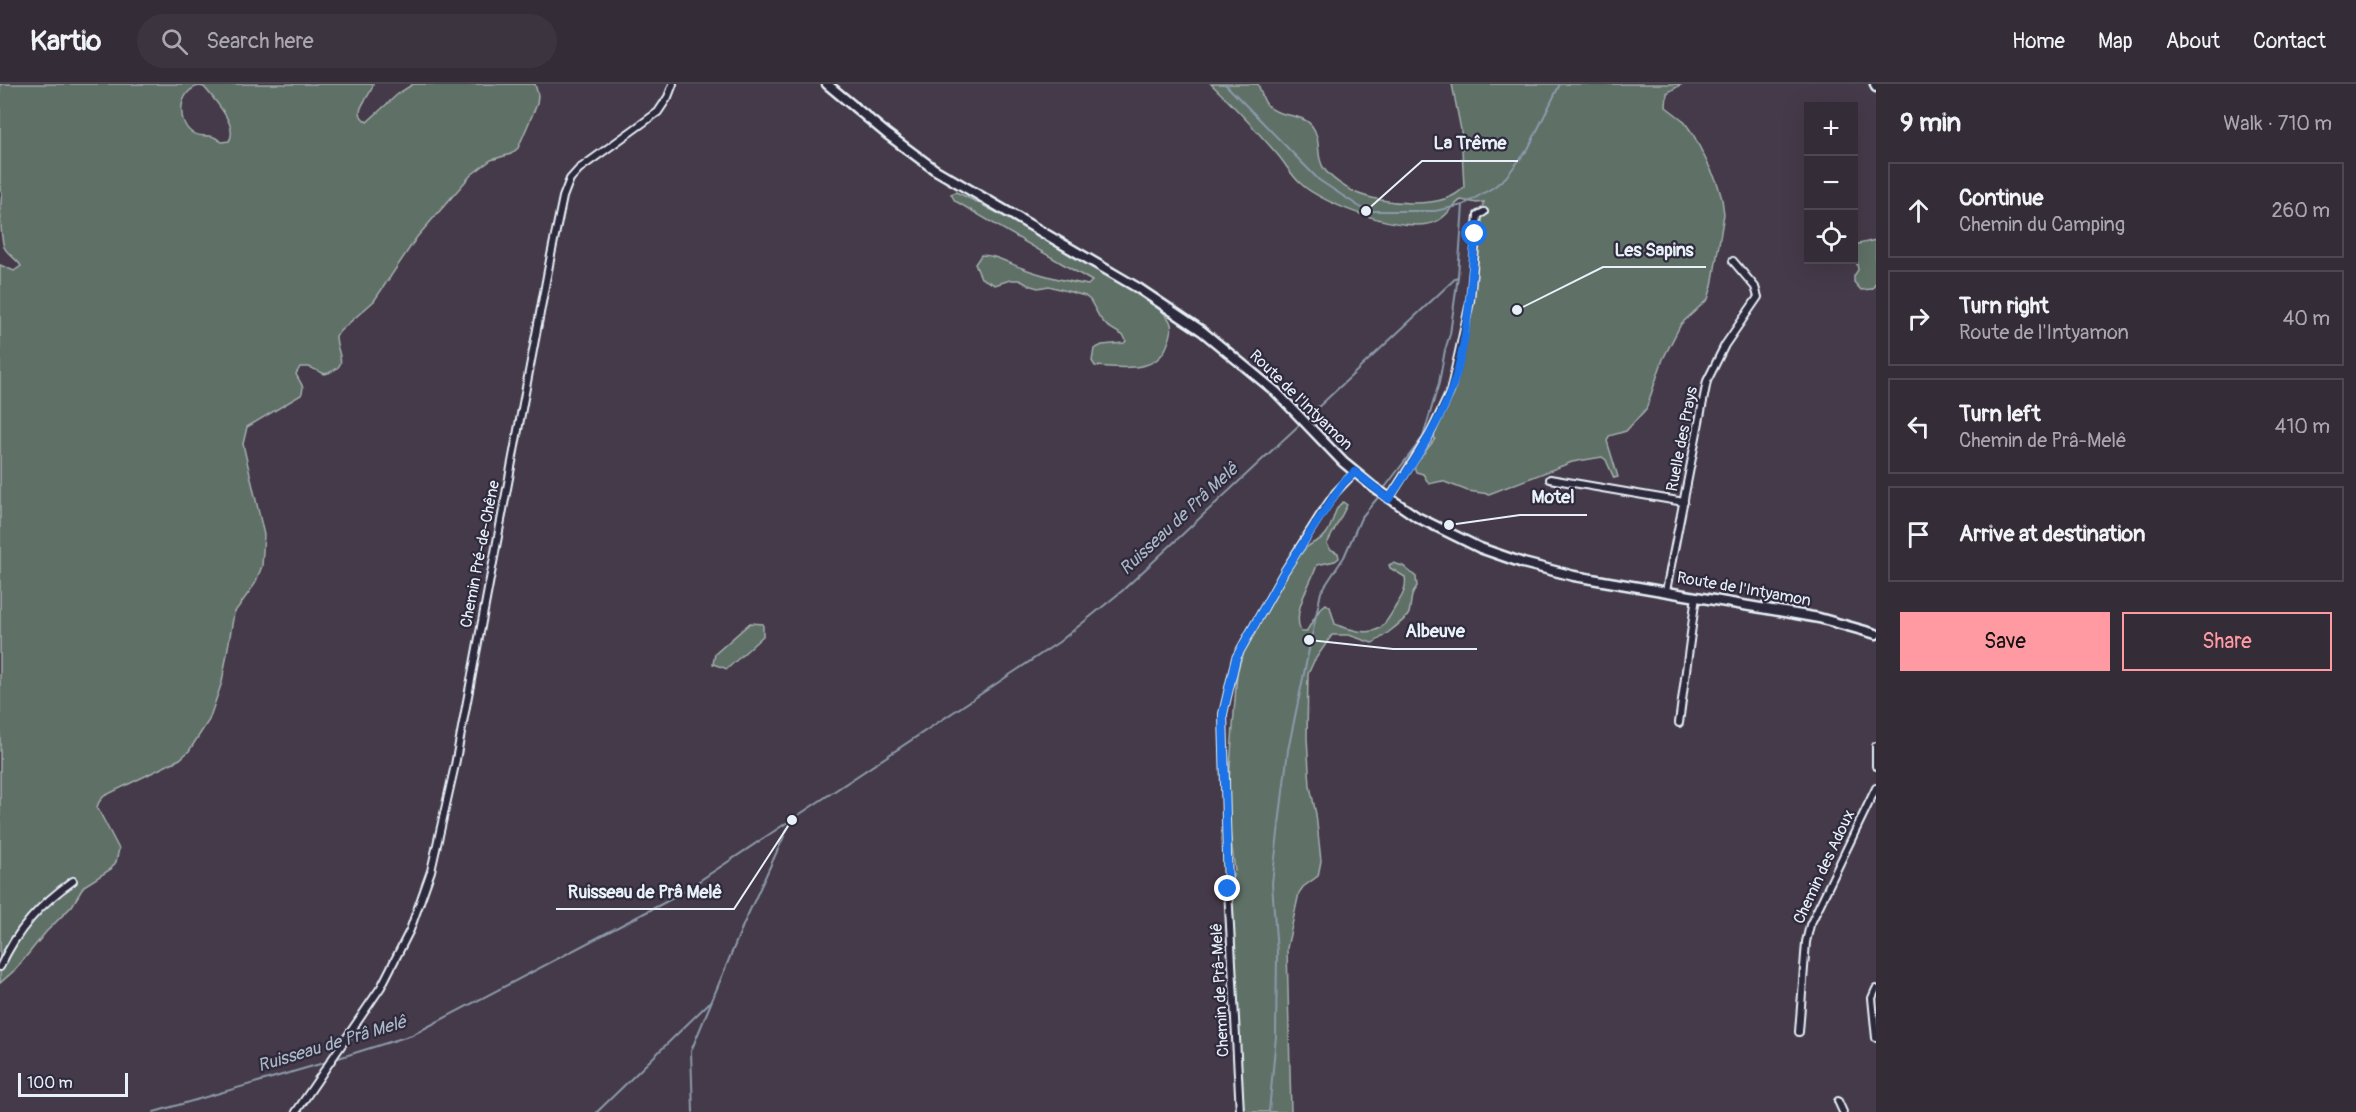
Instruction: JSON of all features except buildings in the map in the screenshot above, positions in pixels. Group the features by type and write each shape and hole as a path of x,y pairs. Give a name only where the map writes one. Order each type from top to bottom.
{"main road":[{"name":"Route de l'Intyamon","path":"827,84 886,134 934,169 1138,288 1185,318 1248,367 1372,486 1411,514 1445,532 1480,548 1523,563 1574,576 1819,618 1876,634"}],"street":[{"name":"Chemin Pré-de-Chêne","path":"296,1112 374,1000 395,962 431,871 453,776 550,260 566,187 579,170 658,112 668,98 673,84"},
{"path":"1388,498 1430,434 1450,392 1470,302 1478,215 1484,212"},
{"name":"Ruelle des Prays","path":"1666,591 1707,381 1725,345 1758,297 1755,287 1733,261"},
{"name":"Chemin de Prâ-Melê","path":"1240,1112 1228,889 1223,714 1236,658 1284,572 1335,494 1355,472"},
{"name":"Ruelle des Prays","path":"1550,479 1684,502"},
{"path":"1679,723 1696,596"},
{"path":"1876,746 1874,758 1876,766"},
{"name":"Chemin des Adoux","path":"1799,1032 1806,942 1810,925 1876,788"},
{"path":"0,967 27,921 50,898 73,881"},
{"path":"1876,989 1872,998 1876,1038"},
{"path":"1838,1101 1843,1112"}],"green space":[{"path":"0,84 373,84 360,113 367,122 399,93 413,84 535,84 538,95 537,104 518,148 511,154 491,160 471,175 417,237 374,301 336,336 341,359 338,367 325,374 309,367 300,367 296,374 302,387 301,395 247,427 243,444 264,535 262,566 255,584 234,613 222,682 209,720 189,751 180,759 104,796 99,802 97,807 119,849 116,862 111,869 84,886 72,906 46,932 16,969 0,983 0,265 14,271 21,266 4,247 0,190","holes":["199,86 204,87 228,120 231,128 229,141 222,142 212,136 196,135 186,127 183,121 182,107 187,94"]},
{"path":"1211,84 1258,84 1264,100 1272,109 1302,119 1312,126 1317,137 1322,165 1334,179 1350,190 1365,196 1379,200 1411,203 1442,200 1455,195 1464,187 1461,130 1452,84 1682,84 1667,93 1666,107 1683,120 1693,134 1717,182 1724,214 1708,299 1681,324 1663,359 1646,409 1626,431 1609,436 1607,441 1618,477 1614,478 1606,460 1602,457 1572,462 1489,494 1468,491 1442,481 1429,484 1423,474 1416,472 1414,466 1435,439 1431,430 1451,381 1467,305 1472,234 1484,202 1461,200 1441,219 1424,225 1387,221 1346,209 1311,192 1300,183 1261,136"},
{"path":"956,192 1005,217 1129,288 1161,310 1170,322 1171,333 1166,348 1160,356 1153,362 1135,367 1095,366 1092,361 1094,349 1102,345 1126,341 1124,336 1107,326 1085,296 1049,286 1038,288 1019,280 1010,280 995,285 981,278 975,264 981,255 986,255 1046,276 1088,285 1092,281 955,201 951,194"},
{"path":"1876,240 1876,283 1872,289 1861,290 1854,282 1854,276 1858,270 1858,244"},
{"path":"1343,502 1347,505 1327,544 1330,549 1338,553 1339,558 1317,565 1298,615 1301,632 1306,632 1320,609 1326,604 1330,607 1335,624 1366,632 1382,626 1390,617 1405,588 1405,577 1390,568 1389,565 1393,563 1403,566 1416,577 1417,586 1409,613 1392,630 1372,643 1349,635 1332,635 1308,674 1307,738 1310,786 1316,814 1321,861 1318,876 1303,887 1299,893 1287,948 1291,1112 1241,1112 1235,973 1225,906 1225,895 1235,871 1228,793 1237,673 1248,642 1275,592 1304,550 1326,534 1337,508"},
{"path":"750,623 763,624 763,636 727,669 713,664 715,654"}],"waterway":[{"path":"1225,84 1319,180 1366,211 1435,211 1463,205 1494,187 1506,177 1528,149 1560,84"},
{"path":"1383,490 1423,437 1439,383 1450,334 1458,276 1463,205"},
{"name":"Ruisseau de Prâ Melê","path":"332,1060 412,1035 675,897 1059,642 1122,591 1458,276"},
{"path":"1269,1112 1276,1036 1277,953 1272,883 1288,750 1321,592 1344,557 1361,518 1380,495"},
{"path":"693,1112 691,1051 744,923 791,821"},
{"path":"597,1112 711,1001"},
{"name":"Ruisseau de Prâ Melê","path":"154,1112 327,1062"}],"place":[{"name":"La Trême","path":"1366,211"},
{"name":"Les Sapins","path":"1517,310"},
{"name":"Motel","path":"1449,525"},
{"name":"Albeuve","path":"1309,640"},
{"name":"Ruisseau de Prâ Melê","path":"792,820"}],"route":[{"path":"1228,889 1223,714 1236,658 1284,572 1343,483 1355,472 1389,499 1430,434 1448,399 1454,379 1470,302 1475,234"}]}
